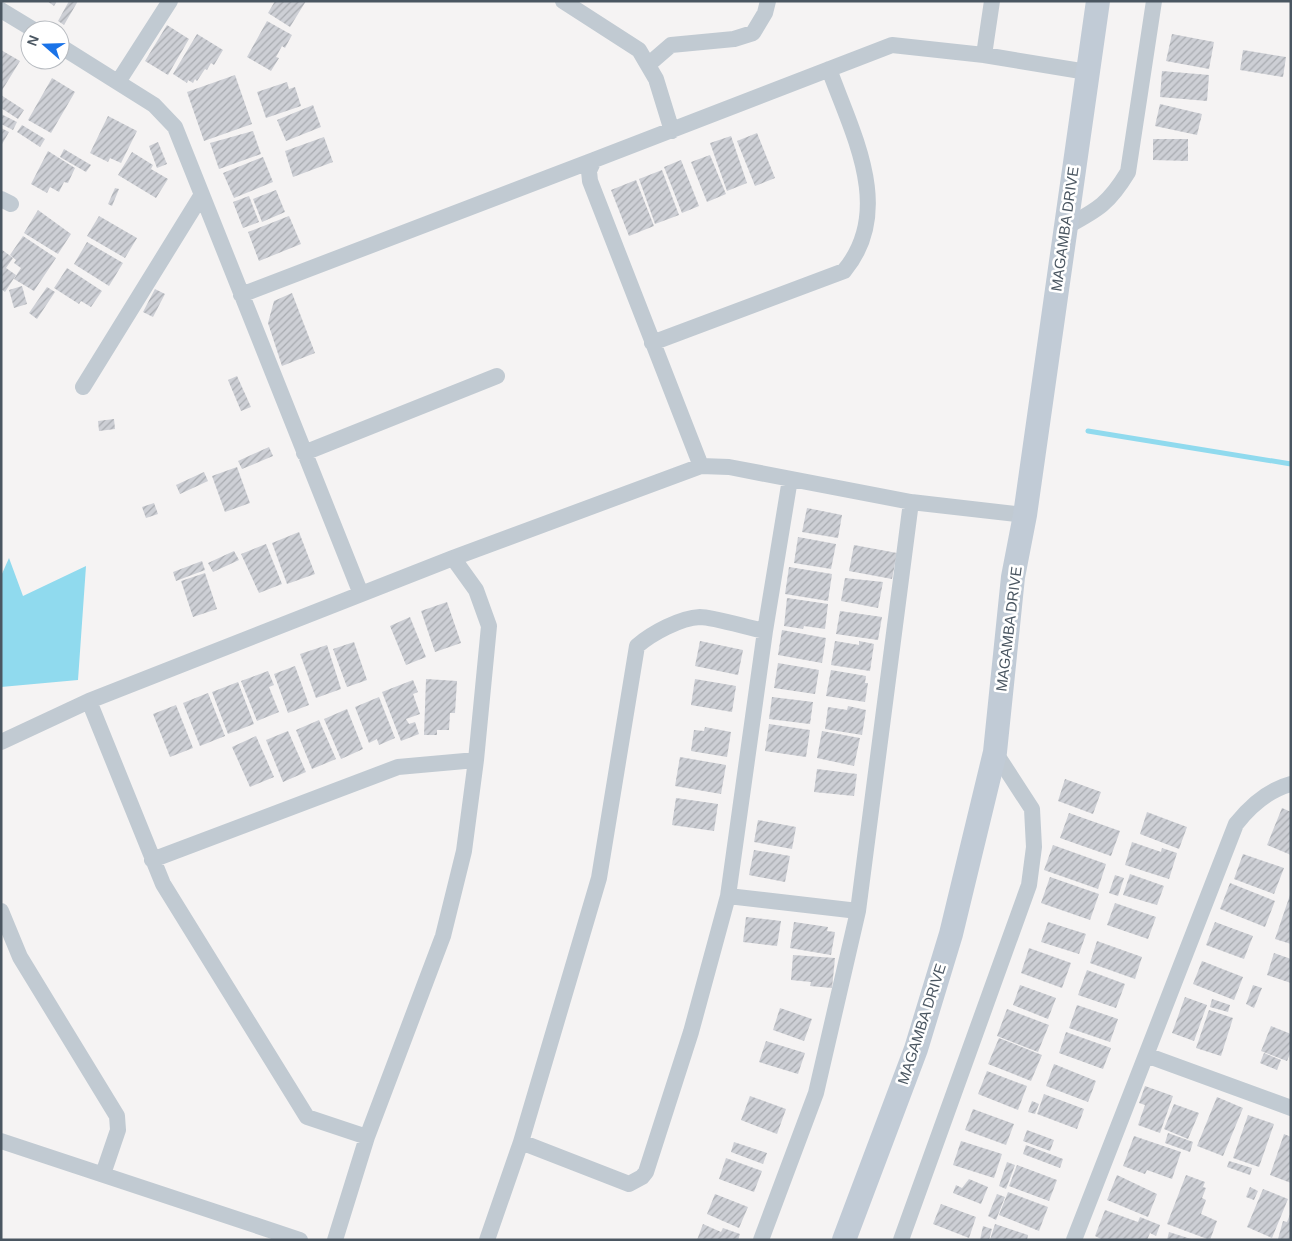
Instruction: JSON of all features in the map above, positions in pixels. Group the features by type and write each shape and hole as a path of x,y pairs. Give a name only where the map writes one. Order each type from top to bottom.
{"street":[{"path":"118,82 170,1"},
{"path":"564,1 639,50 649,64 656,79 672,131"},
{"path":"649,64 671,45 734,39 753,33 765,13 768,1"},
{"path":"984,55 992,1"},
{"name":"MAGAMBA DRIVE","path":"844,1240 916,1049 951,934 995,752 1013,578 1025,515 1064,228 1098,1"},
{"path":"1064,228 1102,206 1118,190 1128,172 1154,1"},
{"path":"1,10 20,22"},
{"path":"240,295 672,131 892,45 984,55 1087,72"},
{"path":"70,52 154,105 175,127 240,295 361,594"},
{"path":"652,343 844,271 856,256 864,240 869,201 864,164 830,69"},
{"path":"594,160 589,171 590,181 701,466"},
{"path":"83,387 201,196"},
{"path":"304,453 497,376"},
{"path":"1,742 89,700 453,558 701,466 729,467 910,502 1025,515"},
{"path":"520,1142 629,1184 642,1177 649,1166 691,1032 728,896 765,631 790,479"},
{"path":"761,1240 816,1093 858,912 910,502"},
{"path":"335,1240 367,1137 443,936 464,851 476,760 489,626 476,590 453,558"},
{"path":"487,1240 520,1142 599,878 638,646 649,636 664,628 700,617 765,631"},
{"path":"89,700 163,884 307,1117 367,1137"},
{"path":"901,1240 1029,884 1034,847 1032,809 995,752"},
{"path":"152,860 398,767 476,760"},
{"path":"1074,1240 1236,824 1249,807 1266,795 1291,784"},
{"path":"728,896 858,912"},
{"path":"1,911 20,957 117,1116 118,1130 103,1174"},
{"path":"1146,1055 1291,1108"},
{"path":"1,1141 300,1240"}],"water":[{"path":"9,558 23,596 86,566 78,680 1,687 1,576"}],"building":[{"path":"47,1 57,1 54,6"},
{"path":"69,1 78,1 67,20 59,20"},
{"path":"275,1 306,1 290,27 268,13"},
{"path":"267,21 292,35 285,48 282,46 276,57 279,58 271,71 247,57"},
{"path":"167,25 189,39 168,75 145,61"},
{"path":"197,34 223,50 214,65 211,63 197,81 195,79 193,83 188,80 187,83 173,74"},
{"path":"1172,34 1214,42 1209,69 1166,61"},
{"path":"1,50 20,61 1,92"},
{"path":"1243,50 1286,57 1283,77 1240,70"},
{"path":"1162,71 1209,75 1207,101 1160,97"},
{"path":"235,75 252,124 204,141 187,92"},
{"path":"52,78 75,92 51,133 28,120"},
{"path":"287,82 289,89 295,87 301,106 266,118 257,92"},
{"path":"1,95 24,110 18,119 1,108"},
{"path":"1160,104 1202,114 1197,135 1155,126"},
{"path":"313,105 321,127 286,141 277,120"},
{"path":"1,114 17,122 13,130 1,124"},
{"path":"108,116 137,131 121,163 110,158 108,162 90,153"},
{"path":"22,125 45,139 40,147 17,132"},
{"path":"1,128 9,132 1,146"},
{"path":"253,131 261,154 219,169 210,143"},
{"path":"757,133 775,178 755,186 737,141"},
{"path":"731,136 747,183 727,191 710,143"},
{"path":"324,137 333,162 293,177 285,151"},
{"path":"1153,139 1188,139 1188,161 1153,160"},
{"path":"158,142 167,164 157,168 149,146"},
{"path":"64,149 91,165 86,172 60,157"},
{"path":"48,151 75,168 68,183 64,182 59,192 50,187 47,193 31,184"},
{"path":"132,152 153,165 151,169 168,179 156,198 118,175"},
{"path":"710,155 726,194 707,202 691,162"},
{"path":"263,157 273,182 234,198 223,173"},
{"path":"681,160 699,206 682,213 664,167"},
{"path":"662,170 679,215 655,224 639,179"},
{"path":"636,180 654,226 629,236 611,190"},
{"path":"115,188 119,189 112,206 108,204"},
{"path":"276,190 285,212 262,222 253,199"},
{"path":"249,196 259,222 243,228 233,202"},
{"path":"38,210 71,234 58,254 24,233"},
{"path":"99,216 137,238 125,258 87,236"},
{"path":"289,216 301,244 259,261 248,232"},
{"path":"23,236 56,258 34,291 14,279 21,268 14,263 16,260 10,255"},
{"path":"87,242 123,263 109,286 74,264"},
{"path":"1,249 13,258 6,268 16,275 5,292 1,289"},
{"path":"67,268 102,291 91,307 81,301 79,304 54,288"},
{"path":"22,286 27,304 14,308 9,290"},
{"path":"47,287 55,292 37,319 29,313"},
{"path":"155,289 165,294 153,317 143,312"},
{"path":"292,293 315,353 282,366 268,323 274,301"},
{"path":"237,376 251,407 241,411 228,380"},
{"path":"114,419 115,429 99,431 98,421"},
{"path":"269,447 273,456 242,469 238,461"},
{"path":"237,467 250,503 225,512 212,476"},
{"path":"204,472 208,481 180,494 176,485"},
{"path":"154,503 158,514 146,518 142,507"},
{"path":"807,508 842,515 838,538 802,532"},
{"path":"299,532 315,574 287,584 272,543"},
{"path":"798,537 836,544 831,569 794,563"},
{"path":"266,544 282,584 259,593 241,554"},
{"path":"854,545 897,553 892,579 849,571"},
{"path":"234,551 239,560 213,572 208,563"},
{"path":"202,561 205,570 176,581 173,572"},
{"path":"789,567 832,574 828,601 785,594"},
{"path":"205,573 217,609 193,617 181,581"},
{"path":"845,578 883,582 878,608 841,601"},
{"path":"787,598 828,604 825,629 804,626 803,629 784,626"},
{"path":"447,602 461,643 435,652 421,611"},
{"path":"840,611 882,617 878,640 836,634"},
{"path":"410,617 426,657 406,665 390,626"},
{"path":"782,630 826,638 822,663 778,655"},
{"path":"700,641 743,650 738,675 695,666"},
{"path":"835,641 859,645 859,641 874,644 870,671 831,665"},
{"path":"354,642 367,680 347,687 333,649"},
{"path":"327,645 341,689 316,698 300,654"},
{"path":"778,663 819,670 815,694 774,688"},
{"path":"295,666 309,705 288,713 274,674"},
{"path":"831,670 866,676 865,683 868,683 865,702 826,696"},
{"path":"268,671 274,685 269,687 279,712 257,721 241,681"},
{"path":"426,679 457,681 455,713 450,713 449,730 437,730 437,735 424,735"},
{"path":"695,679 736,686 732,712 691,705"},
{"path":"413,680 418,692 413,694 420,714 406,719 409,724 415,722 419,734 401,741 382,692"},
{"path":"238,682 254,724 228,734 212,692"},
{"path":"208,693 225,736 200,746 183,703"},
{"path":"379,697 395,738 379,745 377,739 369,743 355,707"},
{"path":"772,697 813,702 810,724 769,719"},
{"path":"176,705 193,748 170,757 153,714"},
{"path":"848,706 866,710 862,735 825,729 828,707 847,710"},
{"path":"347,709 363,749 341,759 324,719"},
{"path":"319,720 336,759 312,769 296,730"},
{"path":"769,724 810,730 806,757 765,751"},
{"path":"705,727 731,732 727,757 691,751 694,730 704,731"},
{"path":"288,731 306,772 283,782 266,740"},
{"path":"822,731 860,738 854,766 817,758"},
{"path":"256,736 274,777 250,787 232,747"},
{"path":"680,757 726,765 721,794 675,786"},
{"path":"817,769 857,774 854,796 814,792"},
{"path":"1065,779 1101,792 1093,814 1058,801"},
{"path":"676,798 718,804 714,831 672,825"},
{"path":"1282,808 1291,812 1291,855 1267,845"},
{"path":"1147,812 1187,827 1179,849 1140,834"},
{"path":"1069,813 1120,831 1111,856 1060,838"},
{"path":"758,820 796,827 792,849 754,842"},
{"path":"1132,842 1161,852 1162,848 1177,853 1169,879 1125,865"},
{"path":"1053,845 1106,864 1098,889 1044,870"},
{"path":"754,850 790,856 785,882 749,875"},
{"path":"1243,854 1284,868 1274,894 1234,879"},
{"path":"1130,874 1164,886 1157,905 1123,895"},
{"path":"1115,875 1124,878 1118,896 1109,893"},
{"path":"1050,877 1099,894 1090,920 1041,903"},
{"path":"1230,883 1275,901 1265,927 1220,909"},
{"path":"1291,892 1291,944 1275,939"},
{"path":"1115,903 1156,917 1148,939 1107,925"},
{"path":"746,917 781,921 777,946 743,942"},
{"path":"794,922 828,927 827,931 835,932 831,955 790,948"},
{"path":"1048,922 1086,934 1079,954 1041,942"},
{"path":"1215,922 1253,936 1244,959 1206,945"},
{"path":"1097,941 1142,957 1135,979 1090,963"},
{"path":"1029,948 1071,963 1062,988 1021,973"},
{"path":"1274,953 1291,959 1291,983 1267,975"},
{"path":"793,955 835,958 832,988 810,986 811,982 791,980"},
{"path":"1202,961 1243,977 1234,1000 1193,984"},
{"path":"1087,970 1125,984 1116,1008 1078,995"},
{"path":"1020,985 1056,998 1048,1019 1013,1005"},
{"path":"1253,985 1262,988 1254,1008 1246,1004"},
{"path":"1185,997 1207,1005 1194,1041 1172,1033"},
{"path":"1212,999 1230,1005 1228,1012 1210,1007"},
{"path":"1077,1005 1118,1019 1110,1042 1069,1028"},
{"path":"780,1008 812,1019 804,1041 773,1030"},
{"path":"1007,1009 1049,1025 1038,1052 997,1036"},
{"path":"1209,1010 1233,1018 1221,1056 1196,1048"},
{"path":"1271,1026 1291,1034 1291,1051 1287,1061 1261,1051"},
{"path":"1066,1032 1111,1048 1103,1069 1059,1053"},
{"path":"999,1038 1042,1055 1031,1081 988,1064"},
{"path":"766,1041 805,1053 798,1074 759,1062"},
{"path":"1264,1053 1281,1060 1277,1070 1260,1063"},
{"path":"1054,1064 1096,1081 1088,1102 1046,1086"},
{"path":"987,1071 1027,1086 1018,1110 978,1094"},
{"path":"1145,1086 1173,1096 1160,1133 1138,1125 1145,1105 1139,1103"},
{"path":"1044,1094 1084,1109 1077,1129 1037,1114"},
{"path":"750,1096 786,1109 777,1134 741,1120"},
{"path":"1217,1097 1243,1108 1223,1156 1197,1146"},
{"path":"1032,1101 1039,1104 1035,1114 1028,1112"},
{"path":"1174,1104 1199,1113 1188,1139 1164,1129"},
{"path":"973,1109 1014,1124 1006,1145 965,1130"},
{"path":"1248,1115 1274,1124 1259,1167 1233,1158"},
{"path":"1027,1130 1054,1140 1050,1151 1023,1141"},
{"path":"1168,1133 1193,1142 1190,1152 1165,1143"},
{"path":"1284,1134 1291,1137 1291,1183 1270,1175"},
{"path":"1134,1136 1181,1152 1172,1179 1147,1170 1145,1174 1123,1166"},
{"path":"961,1141 1002,1154 994,1178 953,1165"},
{"path":"734,1142 767,1153 763,1164 731,1152"},
{"path":"1026,1145 1063,1159 1060,1168 1023,1154"},
{"path":"726,1158 762,1171 754,1192 719,1179"},
{"path":"1229,1161 1252,1168 1250,1175 1227,1167"},
{"path":"1007,1162 1015,1165 1006,1189 999,1186"},
{"path":"1017,1165 1057,1180 1049,1201 1009,1186"},
{"path":"1117,1175 1157,1194 1148,1217 1107,1200"},
{"path":"1186,1175 1205,1182 1203,1187 1206,1188 1202,1198 1206,1200 1201,1214 1217,1221 1210,1240 1167,1224"},
{"path":"969,1179 988,1187 981,1204 953,1193 956,1185 962,1188"},
{"path":"1250,1187 1258,1191 1254,1200 1246,1197"},
{"path":"1263,1189 1288,1199 1272,1238 1247,1227"},
{"path":"1008,1192 1048,1207 1039,1231 999,1215"},
{"path":"715,1194 748,1207 739,1228 707,1214"},
{"path":"997,1194 1005,1197 996,1220 988,1216"},
{"path":"941,1204 976,1217 969,1238 933,1224"},
{"path":"1105,1210 1138,1222 1140,1217 1160,1225 1156,1236 1150,1233 1147,1240 1103,1240 1095,1236"},
{"path":"1291,1212 1291,1240 1278,1239 1283,1221 1287,1222"},
{"path":"703,1224 721,1232 723,1228 740,1234 738,1240 697,1240"},
{"path":"995,1224 1028,1235 1027,1240 990,1240"},
{"path":"983,1226 992,1229 989,1240 980,1240"},
{"path":"1169,1232 1191,1239 1191,1240 1167,1240"}],"waterway":[{"path":"1088,431 1291,464"}]}
